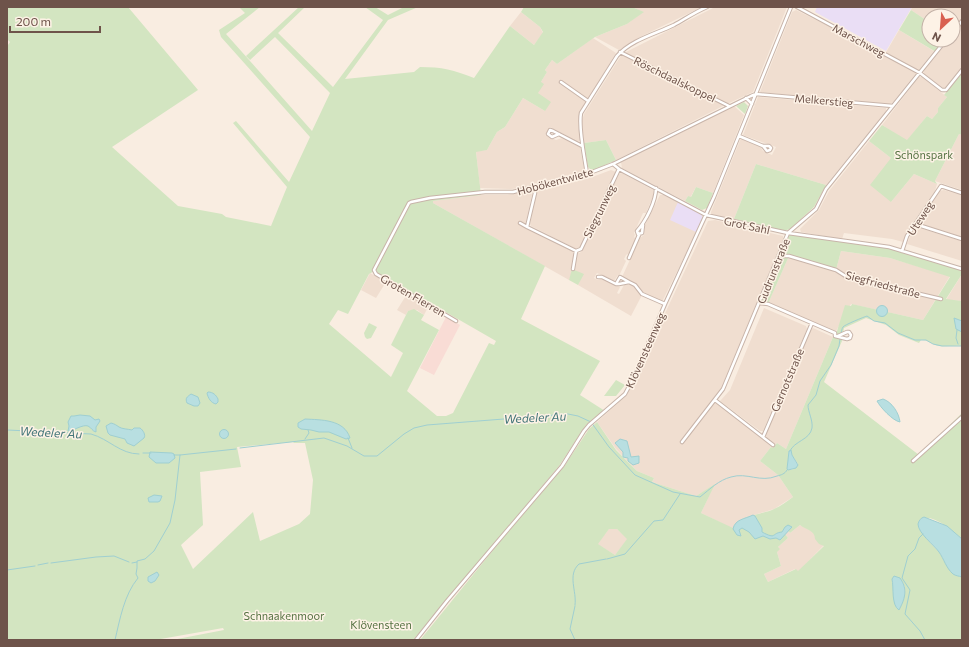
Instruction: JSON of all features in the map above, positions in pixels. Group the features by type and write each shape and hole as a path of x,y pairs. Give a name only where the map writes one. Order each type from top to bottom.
{"street":[{"path":"588,174 580,116 620,52 643,38 707,7"},
{"name":"Klövensteenweg","path":"416,640 562,466 589,425 625,394 706,215 791,7"},
{"name":"Marschweg","path":"797,7 920,73 944,91 962,70"},
{"name":"Gudrunstraße","path":"682,442 715,400 726,383 788,234 816,209 826,189 940,48"},
{"name":"Röschdaalskoppel","path":"620,52 730,106"},
{"path":"561,82 588,101"},
{"name":"Hobökentwiete","path":"409,203 430,198 485,192 513,192 588,174 613,164 756,94"},
{"name":"Melkerstieg","path":"756,94 893,106"},
{"path":"746,98 752,104"},
{"path":"559,134 583,146"},
{"path":"739,136 763,146"},
{"name":"Grot Sahl","path":"613,164 706,215 788,234 889,247 962,269"},
{"name":"Siegrunweg","path":"573,269 576,251 581,249 620,169"},
{"name":"Uteweg","path":"902,251 907,236 941,186 962,193"},
{"path":"527,227 534,188"},
{"path":"629,258 639,235 637,232 643,226 656,195 656,188"},
{"path":"656,195 662,191"},
{"name":"Groten Flerren","path":"409,203 374,270 376,274 456,321"},
{"path":"520,223 576,251"},
{"path":"915,224 962,239"},
{"name":"Siegfriedstraße","path":"780,256 789,256 836,270 847,277 941,299"},
{"path":"598,277 602,276 616,284 629,282"},
{"path":"616,284 620,277 635,285 642,294 665,304"},
{"path":"760,303 768,304 835,333 835,336 848,339 851,336 849,332 838,336"},
{"name":"Gernotstraße","path":"763,437 812,323"},
{"path":"715,400 773,445"},
{"path":"913,461 962,417"}],"shaded area":[{"path":"632,7 702,7 644,35 619,50 595,37 627,24 643,12"},
{"path":"715,7 787,7 753,92 727,104 627,54 626,52"},
{"path":"817,7 912,7 886,51 815,12"},
{"path":"912,7 962,7 962,21 961,22 961,8 921,8 921,17 911,10"},
{"path":"796,10 885,54 899,30 921,43 921,48 929,48 934,51 890,104 760,92 792,12"},
{"path":"521,12 540,27 543,33 534,45 510,26"},
{"path":"962,24 962,67 945,88 943,88 924,74 924,71 943,48 961,48"},
{"path":"593,38 616,53 580,112 578,121 580,140 578,142 550,127 545,135 556,140 562,138 580,147 585,173 532,184 528,187 511,189 480,188 476,151 487,150 497,132 505,127 523,98 545,111 538,93 541,82 547,72 545,70 552,60 557,64"},
{"path":"622,54 725,105 616,160 606,140 584,143 582,121 584,114"},
{"path":"919,77 922,77 947,97 938,108 938,112 932,119 927,116 907,141 882,125"},
{"path":"758,97 886,108 886,111 826,185 756,164 734,219 711,214 741,138 760,146 763,151 772,155 776,147 743,135"},
{"path":"734,106 744,115 713,193 696,187 690,198 688,196 685,201 622,168 621,162"},
{"path":"959,134 962,135 962,190 935,181"},
{"path":"869,141 891,158 891,202 914,174 937,184 935,191 913,223 903,242 892,239 844,233 842,239 801,232 800,229 819,210 829,191"},
{"path":"611,170 616,172 616,174 580,247 576,249 531,226 530,224 537,190 587,179"},
{"path":"622,173 653,190 654,194 646,213 643,213 634,233 634,237 636,239 630,253 626,255 624,259 626,261 619,276 618,275 614,281 597,273 594,278 598,280 605,280 620,287 617,293 619,294 624,285 630,284 634,286 642,295 631,316 578,285 583,274 570,278 569,280 433,203 433,201 481,195 507,195 530,191 532,195 526,222 525,224 520,221 518,224 574,252 580,253 619,174"},
{"path":"944,190 962,195 962,237 920,224 919,220 939,191"},
{"path":"660,195 665,195 701,214 703,219 662,302 643,292 637,285 622,277 640,238 644,235 645,225"},
{"path":"678,202 701,214 703,219 696,232 670,220"},
{"path":"715,220 783,236 783,239 722,387 712,400 772,445 763,436 811,330 813,328 833,337 786,449 777,443 773,448 771,447 760,461 778,475 793,497 774,509 741,519 733,529 701,513 714,485 696,496 652,482 654,478 637,471 616,449 597,422 627,395 708,221"},
{"path":"916,227 962,241 962,261 907,244 913,229"},
{"path":"841,251 890,258 950,276 923,320 851,304 835,333 768,304 789,256 836,270"},
{"path":"370,273 386,282 376,298 361,290"},
{"path":"962,274 962,301 946,300"},
{"path":"407,294 428,307 424,315 417,310 408,311 406,315 397,310"},
{"path":"764,308 806,326 807,329 763,431 760,431 720,401 730,390"},
{"path":"446,317 460,325 434,375 420,368"},
{"path":"800,525 814,532 824,545 798,572 795,569 768,582 764,574 781,566 777,552 778,547 788,538 785,534 788,531 790,533"},
{"path":"609,529 617,529 628,539 615,555 597,544"}],"green space":[{"path":"7,7 128,7 198,90 112,147 178,206 222,214 226,217 271,226 287,187 233,123 236,121 289,182 310,137 221,37 219,30 245,13 239,7 260,7 226,34 312,131 330,93 275,37 250,60 246,56 299,7 305,7 278,33 333,87 383,20 365,7 375,7 388,15 404,7 418,7 388,20 345,79 414,72 420,67 448,70 474,78 510,26 534,45 543,32 540,27 521,12 524,7 632,7 644,12 627,24 595,37 557,64 552,60 545,70 547,72 541,82 544,84 538,93 551,102 545,111 523,98 505,127 497,132 487,150 476,152 481,195 433,201 433,203 545,266 521,319 600,361 580,395 605,411 586,425 559,466 413,640 172,640 224,630 223,628 155,640 7,640 7,45 10,42 7,39","holes":["376,270 376,272 496,341 494,345 489,343 453,413 446,416 437,416 407,391 439,330 421,320 424,315 414,309 408,311 391,345 403,353 391,377 329,324 338,310 348,314 369,274","293,442 305,443 313,480 310,514 299,524 260,541 253,512 193,569 181,545 203,525 200,472 241,467 237,447"]},
{"path":"911,10 921,17 921,43 899,30"},
{"path":"929,48 939,48 936,52"},
{"name":"Schönspark","path":"962,73 962,135 959,134 935,181 937,184 914,174 891,202 870,185 891,158 869,141 882,125 907,140 927,116 932,119 938,112 938,108 947,97 944,95"},
{"path":"744,102 748,106 745,114 736,106"},
{"path":"606,140 616,160 591,170 588,167 584,143"},
{"path":"756,164 826,185 814,207 790,229 783,231 734,219"},
{"path":"696,187 713,193 707,208 702,210 685,201 688,196 691,197"},
{"path":"788,233 889,247 962,269 962,274 946,299 962,301 962,321 957,319 961,332 962,331 962,346 939,346 923,340 919,343 899,335 886,325 866,318 844,328 842,341 824,382 919,455 945,432 946,429 962,413 962,539 944,524 932,519 922,518 919,521 919,527 923,534 939,552 951,571 962,577 962,640 420,640 503,538 563,468 589,429 597,422 616,450 637,471 654,478 652,482 696,496 715,484 701,513 733,528 740,520 777,508 793,497 778,475 760,461 771,447 773,448 777,443 786,449 833,337 837,331 845,305 851,306 852,304 923,320 950,277 890,258 841,251 836,270 789,256 768,304 760,303","holes":["790,450 798,464 794,469 788,470","800,525 812,532 819,544 824,546 798,571 796,569 768,582 764,574 781,566 777,552 780,549 778,547 788,538 785,534 788,531 790,533","609,529 617,529 627,539 615,555 598,544","892,579 902,581 905,591 901,606 893,597 894,591"]},
{"path":"572,269 584,274 578,285 569,280"},
{"path":"369,323 377,327 371,338 367,339 364,333"},
{"path":"616,380 625,385 616,396 604,396"}],"water":[{"path":"880,306 884,306 886,307 886,315 880,316 877,313 877,309"},
{"path":"954,318 962,321 962,332 956,329"},
{"path":"208,392 213,393 218,399 216,404 213,403 208,397"},
{"path":"191,394 198,397 200,403 198,406 187,403 186,400"},
{"path":"883,399 894,408 900,422 894,419 881,407 877,401"},
{"path":"71,416 90,416 95,420 99,419 100,421 96,427 96,432 88,426 68,431 68,422"},
{"path":"305,419 325,420 337,424 343,427 350,438 346,439 329,432 301,429 298,427 298,423"},
{"path":"111,423 125,429 132,430 134,428 140,428 145,437 134,446 127,443 125,439 110,435 108,433 106,426"},
{"path":"224,429 229,434 224,439 219,434"},
{"path":"620,439 627,441 631,457 639,456 639,463 633,465 628,461 628,458 623,457 623,452 615,443"},
{"path":"791,450 792,455 798,465 796,468 788,470 789,451"},
{"path":"150,452 172,453 174,454 175,458 169,463 156,463 149,457"},
{"path":"154,495 162,496 160,501 149,502 148,498"},
{"path":"753,515 762,528 762,532 770,536 782,532 788,525 792,527 780,540 776,538 770,539 763,536 755,539 749,532 742,528 739,530 741,536 737,535 733,529 736,523"},
{"path":"924,517 947,526 962,539 962,577 954,575 951,572 939,552 919,528 919,521"},
{"path":"157,572 159,575 155,581 151,583 148,581 148,577"},
{"path":"894,576 900,578 905,590 903,602 899,610 896,608 894,600 892,579"}],"waterway":[{"name":"Wedeler Au","path":"841,334 844,326 867,316 874,321 885,323 898,333 915,340 926,340 933,344 942,346 962,346"},
{"path":"957,330 956,338 958,344"},
{"name":"Wedeler Au","path":"790,451 811,432 812,425 808,405 816,395 820,381 831,365 839,346 840,339"},
{"name":"Wedeler Au","path":"240,448 324,438 347,446 364,456 377,456 404,434 414,428 427,425 568,414 578,416 591,422 609,447 635,475 673,492 700,497 727,478 737,476 771,478 783,474 787,470"},
{"name":"Wedeler Au","path":"7,430 91,434 126,452 139,454"},
{"name":"Wedeler Au","path":"305,439 309,433 308,430"},
{"name":"Wedeler Au","path":"348,438 352,448"},
{"name":"Wedeler Au","path":"174,455 236,449"},
{"name":"Wedeler Au","path":"143,453 151,453"},
{"path":"115,640 126,600 138,578 136,574 137,561 145,559 154,551 170,523 175,500 180,455"},
{"path":"607,559 625,554 654,521 663,520 680,494"},
{"path":"923,534 919,538 915,549 908,556 902,578 910,590 905,614 920,631 925,640"},
{"path":"51,563 114,556 129,562"},
{"path":"575,605 573,578 575,568 579,564 606,559"},
{"path":"132,563 137,562"},
{"path":"38,565 48,563"},
{"path":"7,570 35,566"},
{"path":"575,606 570,629 575,640"}],"park label":[{"name":"Schnaakenmoor","path":"284,615"},
{"name":"Klövensteen","path":"381,624"}]}
